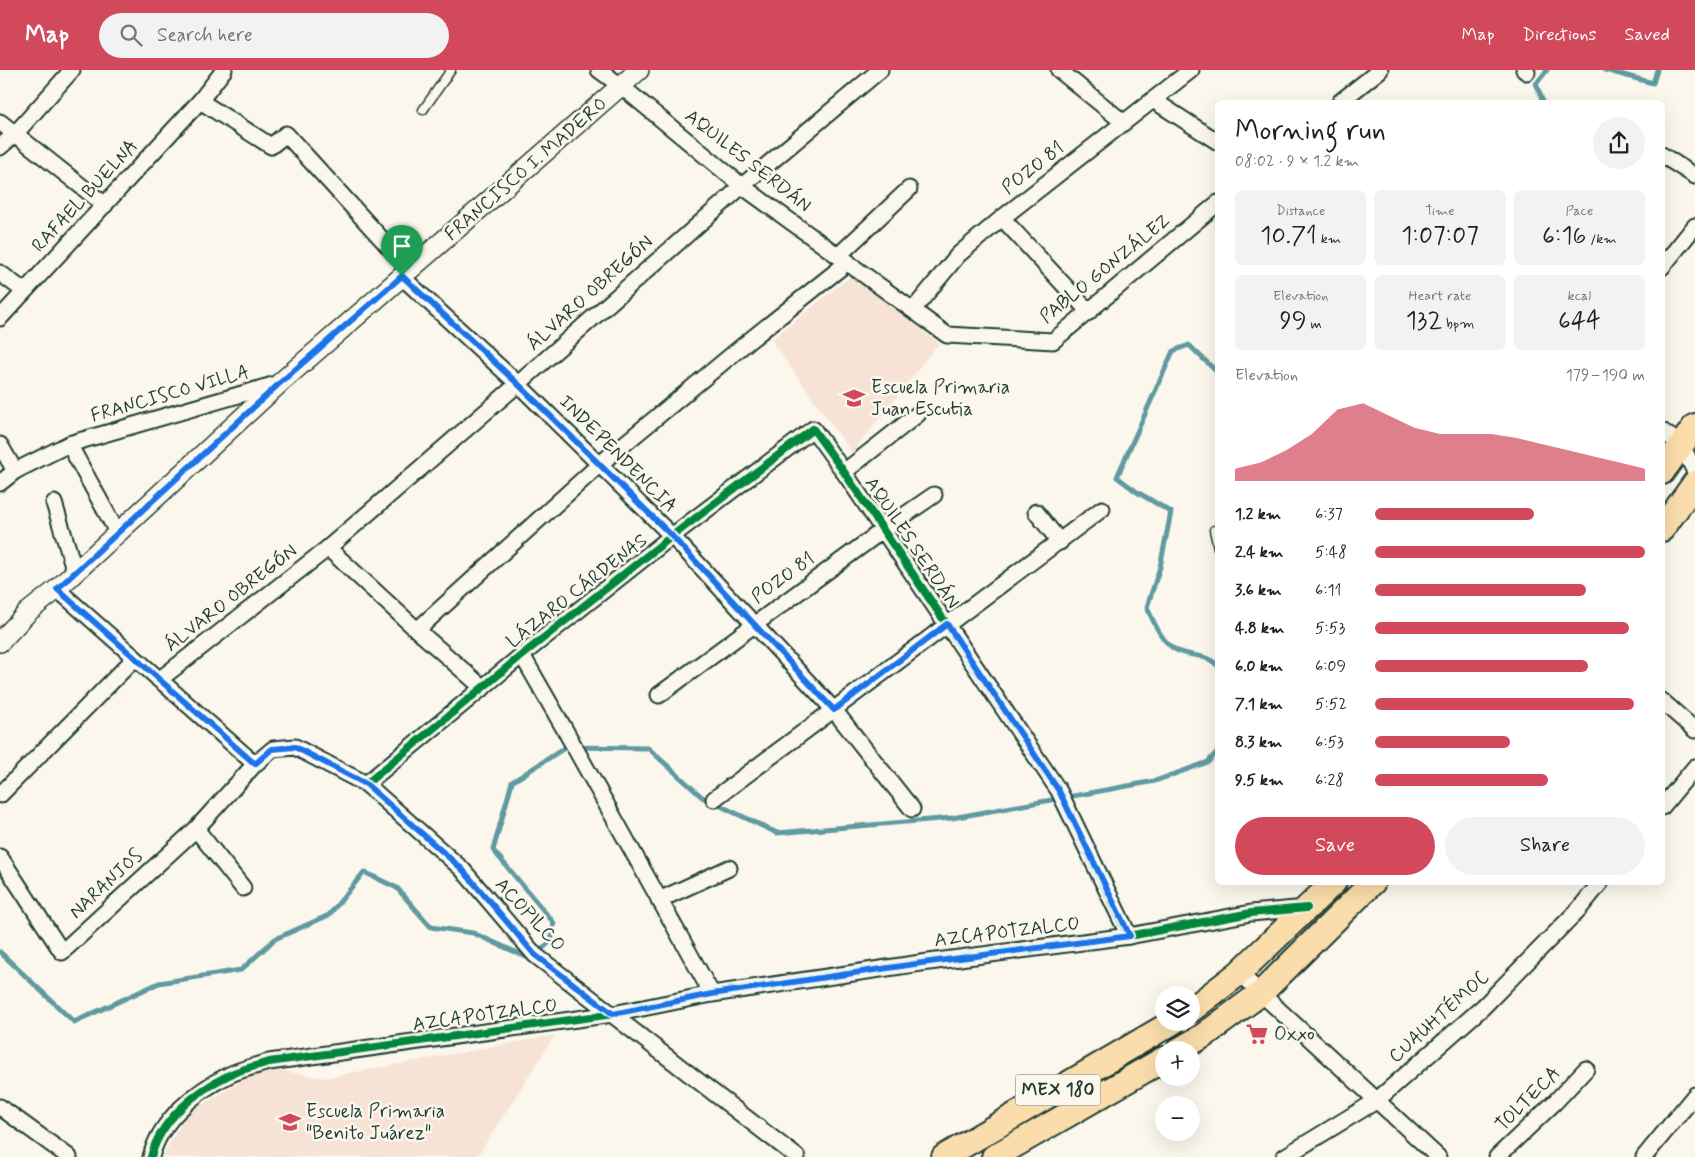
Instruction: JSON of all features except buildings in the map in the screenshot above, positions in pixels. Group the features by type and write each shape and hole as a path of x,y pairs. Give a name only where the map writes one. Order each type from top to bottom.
{"main road":[{"path":"1665,468 1688,435"},
{"path":"1665,525 1695,483"},
{"path":"1200,1003 1240,973 1331,885"},
{"path":"1194,1041 1260,993 1370,885"},
{"name":"MEX 180","path":"944,1157 1158,1031"},
{"name":"MEX 180","path":"994,1157 1155,1064"}],"street":[{"path":"0,147 15,134 72,70"},
{"name":"RAFAEL BUELNA","path":"0,318 200,101 224,70"},
{"name":"AQUILES SERDÁN","path":"599,70 742,186 947,335"},
{"name":"FRANCISCO I. MADERO","path":"2,636 57,589 281,382 639,70"},
{"name":"ÁLVARO OBREGÓN","path":"159,680 328,548 518,384 742,186 880,70"},
{"name":"POZO 81","path":"912,310 958,255 1002,218 1191,70"},
{"path":"1342,100 1380,70"},
{"path":"1062,71 1123,122"},
{"path":"1153,100 1215,140"},
{"name":"INDEPENDENCIA","path":"200,101 271,146 286,134 406,273 672,536 834,710 912,809"},
{"path":"0,122 106,204"},
{"path":"1665,157 1695,176"},
{"path":"417,630 600,464 745,344 843,258 909,189"},
{"name":"PABLO GONZÁLEZ","path":"947,335 1054,341 1215,205"},
{"path":"1002,218 1089,312"},
{"path":"1665,264 1695,226"},
{"path":"0,273 24,291"},
{"name":"FRANCISCO VILLA","path":"0,483 15,471 70,444 281,382"},
{"path":"844,472 918,414"},
{"name":"AQUILES SERDÁN","path":"813,429 1059,791 1130,936"},
{"name":"LÁZARO CÁRDENAS","path":"366,784 522,655 672,536 813,429"},
{"path":"1665,431 1688,435 1695,472"},
{"path":"70,444 117,532"},
{"path":"0,445 15,471"},
{"name":"POZO 81","path":"659,694 883,530 934,496"},
{"path":"54,503 75,572"},
{"path":"714,799 1102,509"},
{"path":"1036,512 1060,542"},
{"name":"ÁLVARO OBREGÓN","path":"328,548 483,688"},
{"path":"57,589 255,764"},
{"path":"522,655 712,994"},
{"path":"0,795 134,659"},
{"path":"1665,704 1695,730"},
{"name":"ACOPILCO","path":"255,764 272,749 295,747 366,784 462,869 535,955 797,1157"},
{"name":"NARANJOS","path":"0,857 62,952 196,829 255,764"},
{"path":"1665,803 1695,767"},
{"path":"196,829 242,888"},
{"path":"658,900 729,868"},
{"name":"CUAUHTÉMOC","path":"1284,1157 1376,1101 1483,1007 1579,909 1599,885"},
{"name":"AZCAPOTZALCO","path":"151,1157 164,1129 179,1109 230,1074 269,1062 613,1014 712,994 922,963 1130,936 1251,914 1307,908"},
{"path":"1240,973 1438,1157"},
{"name":"TOLTECA","path":"1496,1157 1555,1102 1586,1068"},
{"path":"1644,1157 1695,1095"},
{"path":"0,1107 69,1157"}],"lane":[{"path":"423,110 451,70"},
{"path":"1214,530 1215,534"}],"shaded area":[{"name":"Escuela Primaria Juan Escutia","path":"851,276 939,343 852,453 771,340"},
{"path":"555,1035 477,1157 162,1157 175,1133 190,1112 263,1069 324,1078"}],"waterway":[{"path":"1542,100 1536,84 1547,70"},
{"path":"1605,70 1653,83 1657,70"},
{"path":"1215,370 1189,345 1173,351 1117,477 1137,492 1171,512 1160,567 1147,607 1155,625 1163,638 1173,648 1183,653 1209,659 1215,663"},
{"path":"0,952 74,1022 159,983 241,970 275,939 329,915 364,872 397,888 431,927 473,933 531,959 551,941 554,923 493,850 512,782 566,747 648,748 702,797 777,833 952,818 1155,781 1208,762 1215,754"}],"cycle path":[{"path":"366,784 522,655 672,536 813,429 1059,791 1129,936"},
{"path":"151,1157 162,1131 192,1098 229,1075 269,1062 613,1014 712,994 921,963 1129,936 1251,913 1307,908"}],"place":[{"name":"Escuela Primaria Juan Escutia","path":"854,398"},
{"name":"Oxxo","path":"1257,1034"},
{"name":"Escuela Primaria \"Benito Juárez\"","path":"290,1122"}],"route":[{"path":"402,276 518,384 672,536 834,710 947,624 1059,791 1130,936 922,963 712,994 613,1014 535,955 462,869 366,784 295,747 272,749 255,764 57,589 281,382 402,276"}]}
